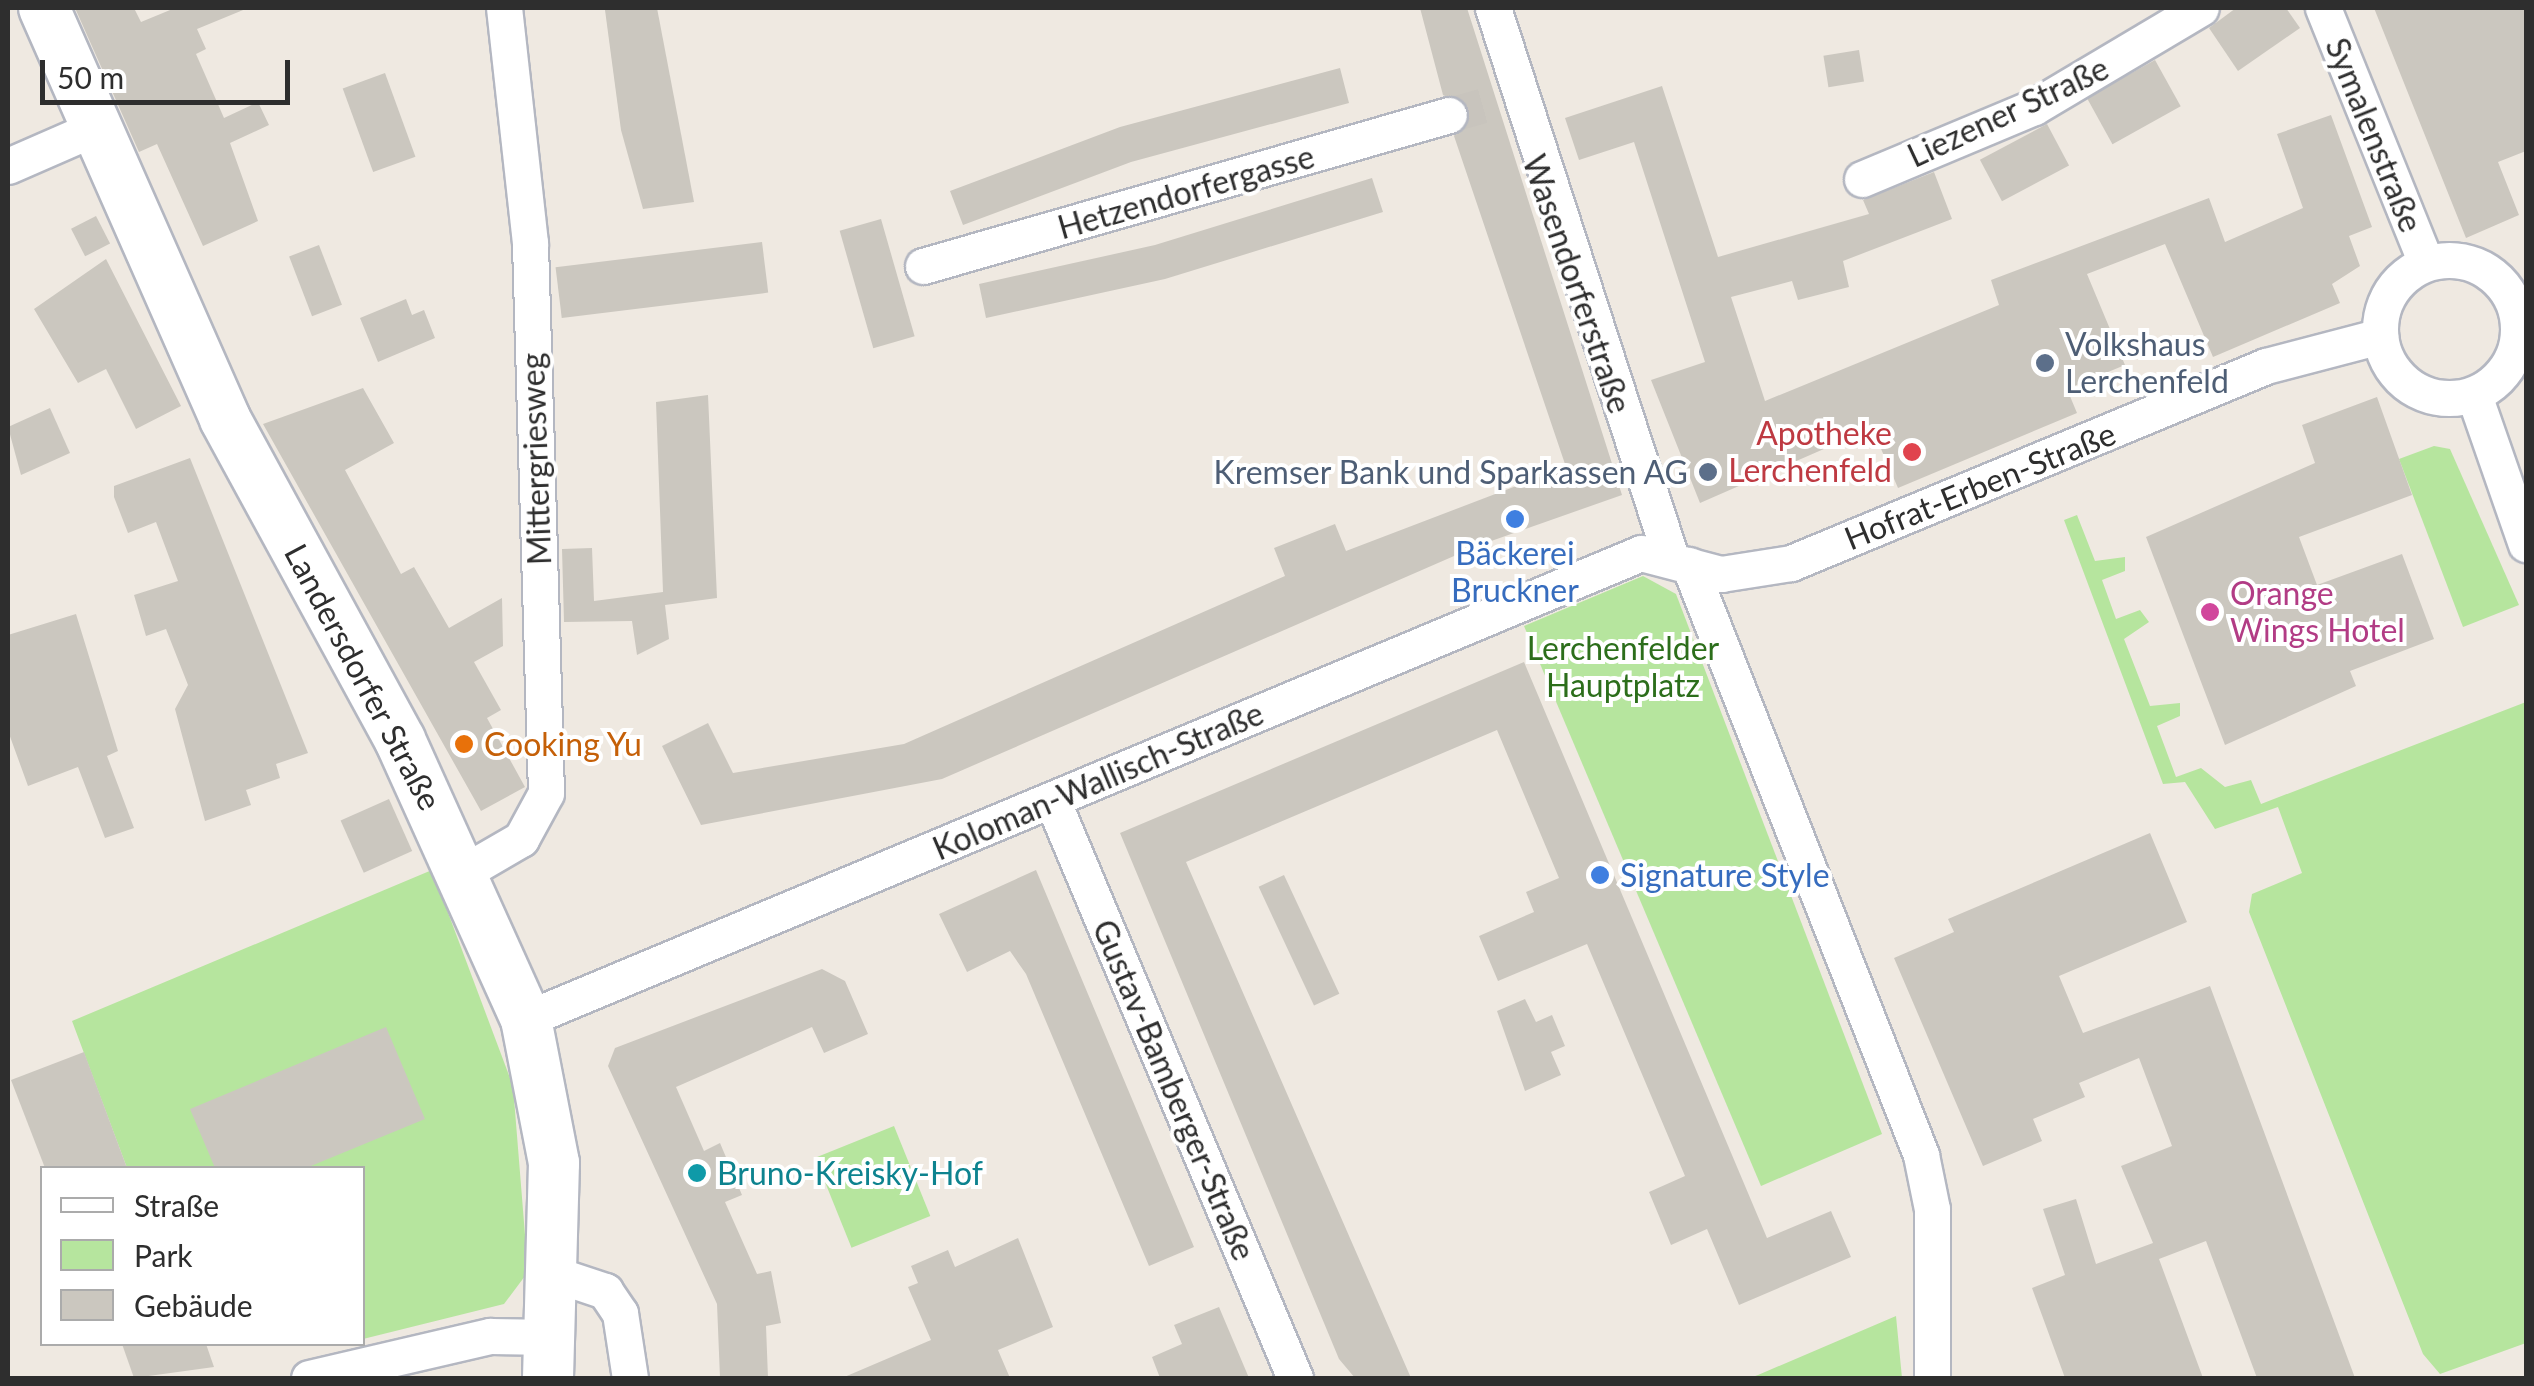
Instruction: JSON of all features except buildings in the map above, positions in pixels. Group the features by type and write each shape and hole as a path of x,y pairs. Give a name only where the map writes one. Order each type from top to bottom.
{"main road":[{"name":"Landersdorfer Straße","path":"44,8 226,419 464,872 526,1019 554,1163 557,1274 551,1358"}],"street":[{"name":"Mittergriesweg","path":"464,872 521,839 546,793 530,243 504,8"},
{"name":"Wasendorferstraße","path":"1492,8 1503,100 1680,562"},
{"name":"Liezener Straße","path":"1862,179 2034,107 2201,8"},
{"name":"Symalenstraße","path":"2323,8 2426,264"},
{"name":"Hetzendorfergasse","path":"924,266 1448,116"},
{"path":"8,166 95,128"},
{"path":"2458,260 2515,279 2517,346 2502,376 2474,395 2442,399 2412,388 2380,336 2400,280 2426,264 2458,260"},
{"name":"Hofrat-Erben-Straße","path":"1680,562 1738,574 1791,563 2266,366 2380,336"},
{"path":"2474,395 2526,544"},
{"name":"Koloman-Wallisch-Straße","path":"526,1019 1053,802 1625,559 1680,562"},
{"path":"1680,562 1921,1155 1932,1210 1932,1378"},
{"name":"Gustav-Bamberger-Straße","path":"1053,802 1295,1378"},
{"path":"557,1274 605,1291 620,1314 630,1378"},
{"path":"309,1378 490,1336 551,1358"}],"green space":[{"path":"2434,446 2450,449 2519,605 2463,627 2399,459"},
{"path":"2077,515 2095,561 2125,557 2125,571 2102,580 2116,619 2140,610 2149,622 2124,639 2150,706 2180,703 2180,716 2157,726 2176,777 2201,768 2225,787 2251,780 2261,804 2526,702 2526,1343 2440,1374 2423,1354 2249,912 2252,894 2302,873 2278,807 2215,829 2185,782 2163,784 2064,520"},
{"name":"Lerchenfelder Hauptplatz","path":"1643,576 1676,594 1882,1134 1761,1186 1524,626"},
{"path":"432,870 513,1086 528,1272 504,1304 365,1339 365,1166 126,1166 72,1021"},
{"path":"894,1126 930,1216 852,1248 815,1158"},
{"path":"1896,1316 1902,1378 1750,1378 1758,1375"}],"tunnel":[{"path":"1449,115 1492,103"}],"place":[{"name":"Volkshaus Lerchenfeld","path":"2045,363"},
{"name":"Apotheke Lerchenfeld","path":"1912,452"},
{"name":"Kremser Bank und Sparkassen AG","path":"1708,472"},
{"name":"Bäckerei Bruckner","path":"1515,519"},
{"name":"Orange Wings Hotel","path":"2210,612"},
{"name":"Cooking Yu","path":"464,744"},
{"name":"Signature Style","path":"1600,875"},
{"name":"Bruno-Kreisky-Hof","path":"697,1173"}]}
